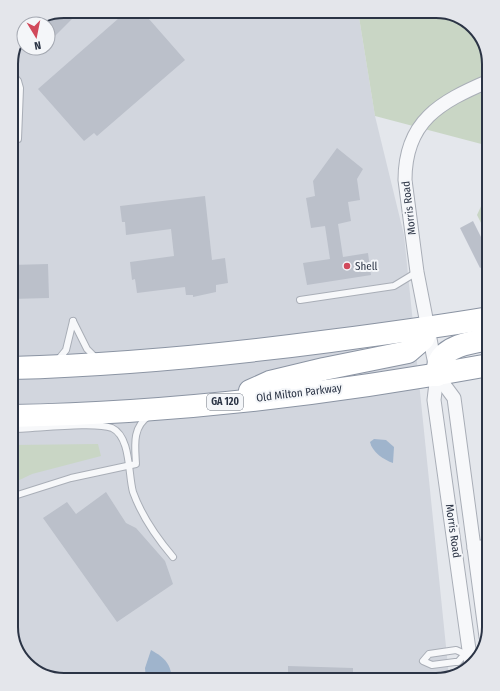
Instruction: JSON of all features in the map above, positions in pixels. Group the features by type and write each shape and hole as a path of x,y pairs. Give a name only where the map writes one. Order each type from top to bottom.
{"highway":[{"path":"21,367 102,364 258,350 427,328 482,319"},
{"path":"225,402 270,382 324,369 408,352 423,339 427,328"},
{"path":"437,375 439,363 445,354 469,343 482,340"},
{"name":"Old Milton Parkway","path":"18,416 225,402 437,375 482,366"}],"street":[{"name":"Morris Road","path":"472,655 434,400 437,375 417,272 405,180 405,166 409,147 424,119 447,101 482,84"},
{"name":"Morris Road","path":"437,375 454,398 482,607"},
{"path":"474,548 482,547"}],"lane":[{"path":"18,81 20,88 18,139"},
{"path":"300,300 394,286 417,272"},
{"path":"53,366 66,350 73,321 89,352 102,364"},
{"path":"18,495 70,478 136,464 136,433 140,423 148,417 181,406"},
{"path":"18,429 97,426 112,428 121,436 126,447 133,492 145,519 157,538 173,556"},
{"path":"470,657 458,662 432,665 423,661 428,654 456,650 471,656"}],"shaded area":[{"path":"359,18 375,116 404,235 448,671 442,673 61,673 49,671 39,665 24,650 18,633 19,56 56,56 56,19"}],"green space":[{"path":"359,18 439,18 451,20 466,30 476,41 482,58 482,144 375,116"},
{"path":"482,204 482,225 477,215"},
{"path":"98,444 101,456 32,474 18,481 18,445"}],"water":[{"path":"374,439 386,440 394,447 393,463 382,458 373,449 370,442"},
{"path":"151,650 164,659 169,666 171,673 145,673 145,668"}],"building":[{"path":"73,18 56,35 56,19"},
{"path":"119,18 148,18 185,60 97,136 94,133 84,141 38,89"},
{"path":"337,148 363,169 357,179 360,200 348,202 351,221 338,224 343,257 368,253 371,275 307,285 303,263 330,259 325,226 311,228 306,198 315,196 313,181"},
{"path":"205,196 212,260 225,258 228,283 216,285 216,292 193,297 193,295 186,295 185,287 137,293 135,279 132,280 130,262 174,256 171,229 126,235 125,222 122,222 120,206"},
{"path":"473,221 482,239 482,267 480,268 460,228"},
{"path":"48,264 49,298 18,299 18,265"},
{"path":"106,492 126,523 136,528 165,561 173,584 117,622 43,518 67,502 76,514"},
{"path":"288,666 353,668 353,673 288,673"}],"place":[{"name":"Shell","path":"347,266"}]}
